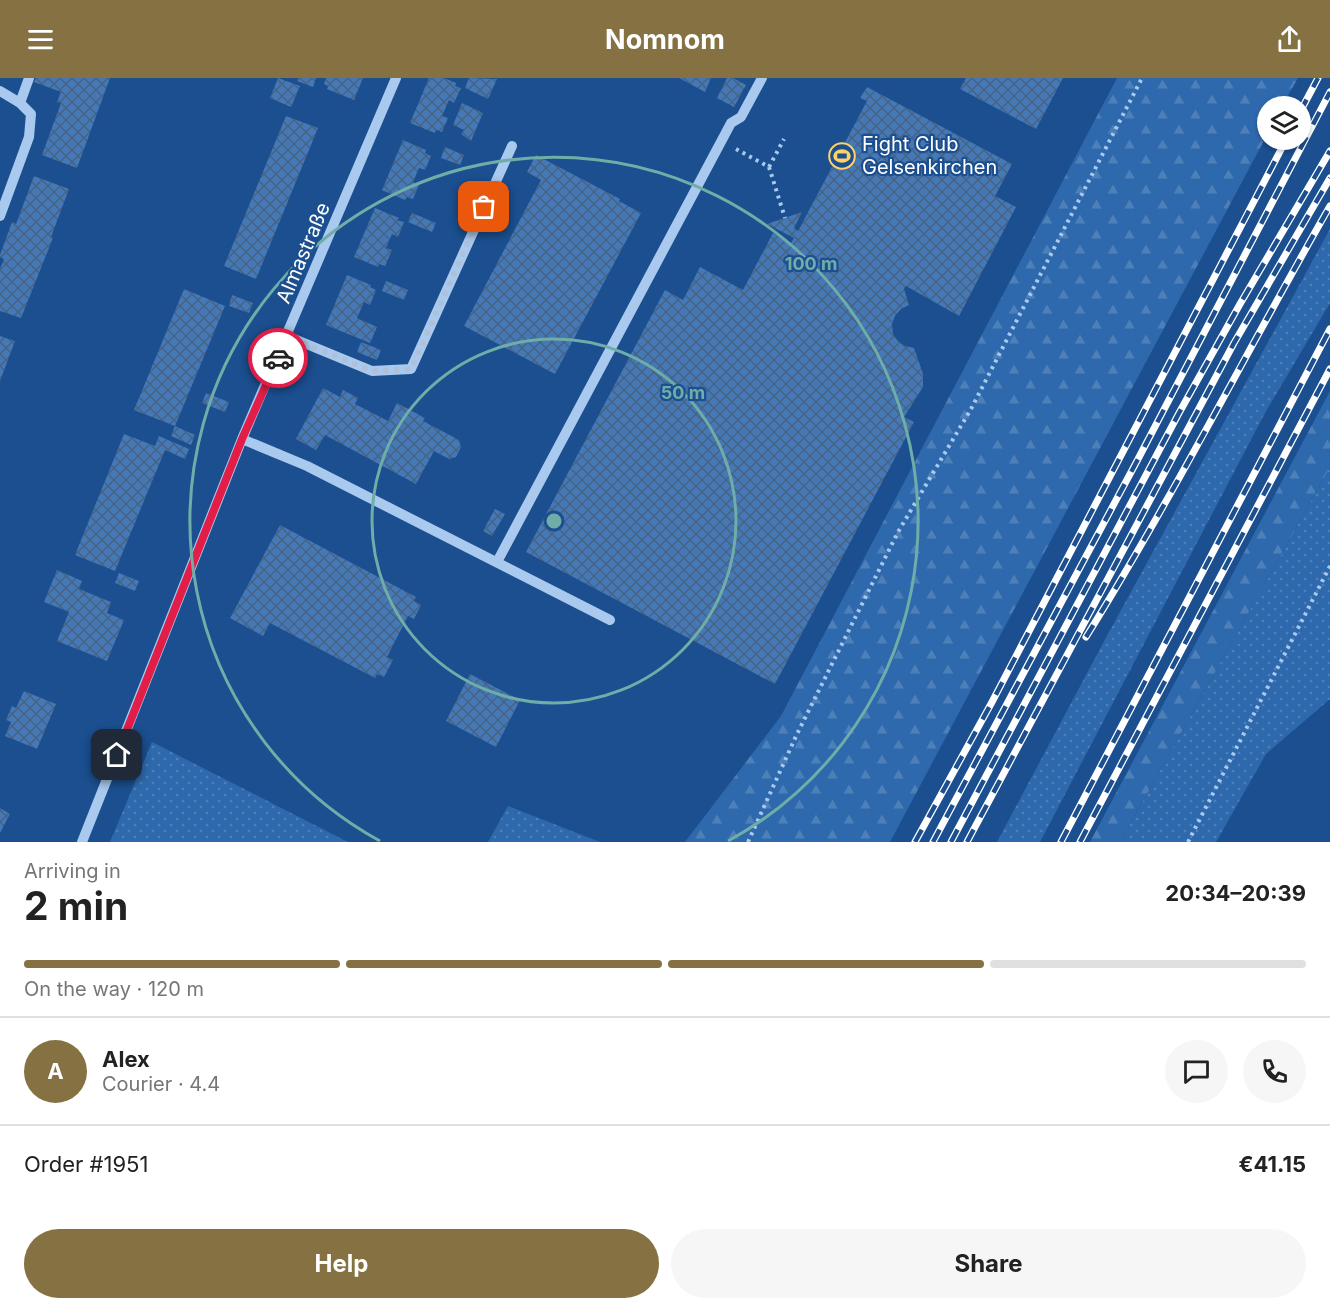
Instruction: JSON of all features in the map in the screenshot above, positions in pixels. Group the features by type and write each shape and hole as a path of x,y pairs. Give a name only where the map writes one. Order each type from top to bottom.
{"street":[{"path":"20,103 29,78"},
{"name":"Almastraße","path":"82,842 242,439 396,78"},
{"path":"497,562 731,123 741,117 762,78"},
{"path":"0,91 20,103 31,114 29,137 0,216"},
{"path":"287,336 372,371 411,369 512,146"},
{"path":"242,439 307,466 610,620"}],"path":[{"path":"748,842 797,734 898,532 971,409 1142,78"},
{"path":"769,167 784,139"},
{"path":"722,141 769,167 785,218"},
{"path":"1188,842 1330,566"}],"green space":[{"path":"1117,78 1298,78 1288,96 1257,96 1257,150 1259,150 890,842 685,842 781,716"},
{"path":"1330,229 1330,303 1265,413 1040,842 997,842 1109,632"},
{"path":"1330,391 1330,467 1120,842 1090,842"},
{"path":"1330,467 1330,699 1266,754 1216,842 1120,842"},
{"path":"152,742 348,842 110,842"},
{"path":"508,806 600,842 488,842"}],"building":[{"path":"36,78 110,78 77,168 42,155 61,103 57,102 61,92 34,82"},
{"path":"278,78 300,86 291,107 270,98"},
{"path":"298,78 316,78 313,87 297,81"},
{"path":"326,78 363,78 354,100 327,89 328,86 324,84"},
{"path":"429,78 444,78 461,88 454,103 449,100 442,116 448,118 442,132 436,130 435,133 410,123"},
{"path":"469,78 497,79 488,99 465,88"},
{"path":"679,78 711,78 705,92"},
{"path":"727,78 733,78 746,85 734,107 717,98"},
{"path":"966,78 1063,78 1036,129 960,89"},
{"path":"867,87 1012,164 995,196 1016,207 959,316 906,286 904,289 909,305 901,309 892,324 893,334 898,341 914,348 923,374 923,387 904,417 914,422 775,684 526,552 665,290 683,300 700,267 743,290 773,233 791,243 794,238 767,224 802,212 794,228 798,231 867,101 860,98"},
{"path":"462,103 483,113 471,141 461,134 464,130 453,125"},
{"path":"286,116 318,128 256,279 224,266"},
{"path":"403,140 426,150 425,153 431,156 425,170 419,168 413,182 419,185 413,199 407,197 405,200 382,190"},
{"path":"445,147 464,155 460,165 441,158"},
{"path":"536,155 620,199 619,201 641,213 555,374 464,326 541,180 527,172"},
{"path":"34,176 69,189 51,237 53,238 21,318 0,311 0,269 4,259 0,255 12,222 16,224"},
{"path":"375,208 404,222 398,237 392,234 386,248 392,250 385,266 379,264 378,267 354,257"},
{"path":"412,213 436,223 432,232 408,222"},
{"path":"347,275 371,285 370,287 376,290 370,305 364,302 357,318 377,327 370,343 326,325"},
{"path":"386,281 408,290 404,300 382,291"},
{"path":"184,289 225,306 175,426 134,410"},
{"path":"232,295 253,303 249,313 229,306"},
{"path":"0,336 15,341 0,381"},
{"path":"361,342 381,350 377,360 357,352"},
{"path":"323,388 340,397 343,390 358,398 355,404 388,421 397,403 425,418 423,421 459,440 461,447 456,457 449,459 434,451 416,484 325,435 316,450 296,439"},
{"path":"206,393 229,402 225,412 202,403"},
{"path":"175,426 195,435 191,445 171,436"},
{"path":"124,434 155,446 159,436 189,449 185,459 165,450 115,571 75,555"},
{"path":"495,509 505,514 492,536 483,531"},
{"path":"280,525 416,597 414,601 421,605 414,619 408,616 387,657 393,660 384,677 377,674 375,678 270,623 263,636 230,618"},
{"path":"57,570 82,581 79,589 111,602 107,613 124,620 107,661 57,641 69,612 44,602"},
{"path":"119,573 139,581 135,591 115,583"},
{"path":"470,674 520,700 496,747 446,721"},
{"path":"24,691 56,704 37,749 5,736 11,722 6,720 12,706 16,708"},
{"path":"0,808 10,814 0,833"}],"railway":[{"path":"1308,96 1318,78"},
{"path":"933,842 1137,461 1330,92"},
{"path":"915,842 992,702 1281,150"},
{"path":"951,842 1179,413 1330,151"},
{"path":"967,842 1234,343 1330,178"},
{"path":"1086,637 1180,477 1330,206"},
{"path":"1061,842 1330,329"},
{"path":"1080,842 1330,369"}],"way so far":[{"path":"278,358 287,336 372,371 411,369 484,207"}],"place":[{"name":"Fight Club Gelsenkirchen","path":"842,156"}],"route":[{"path":"117,755 242,439 278,358"}]}
